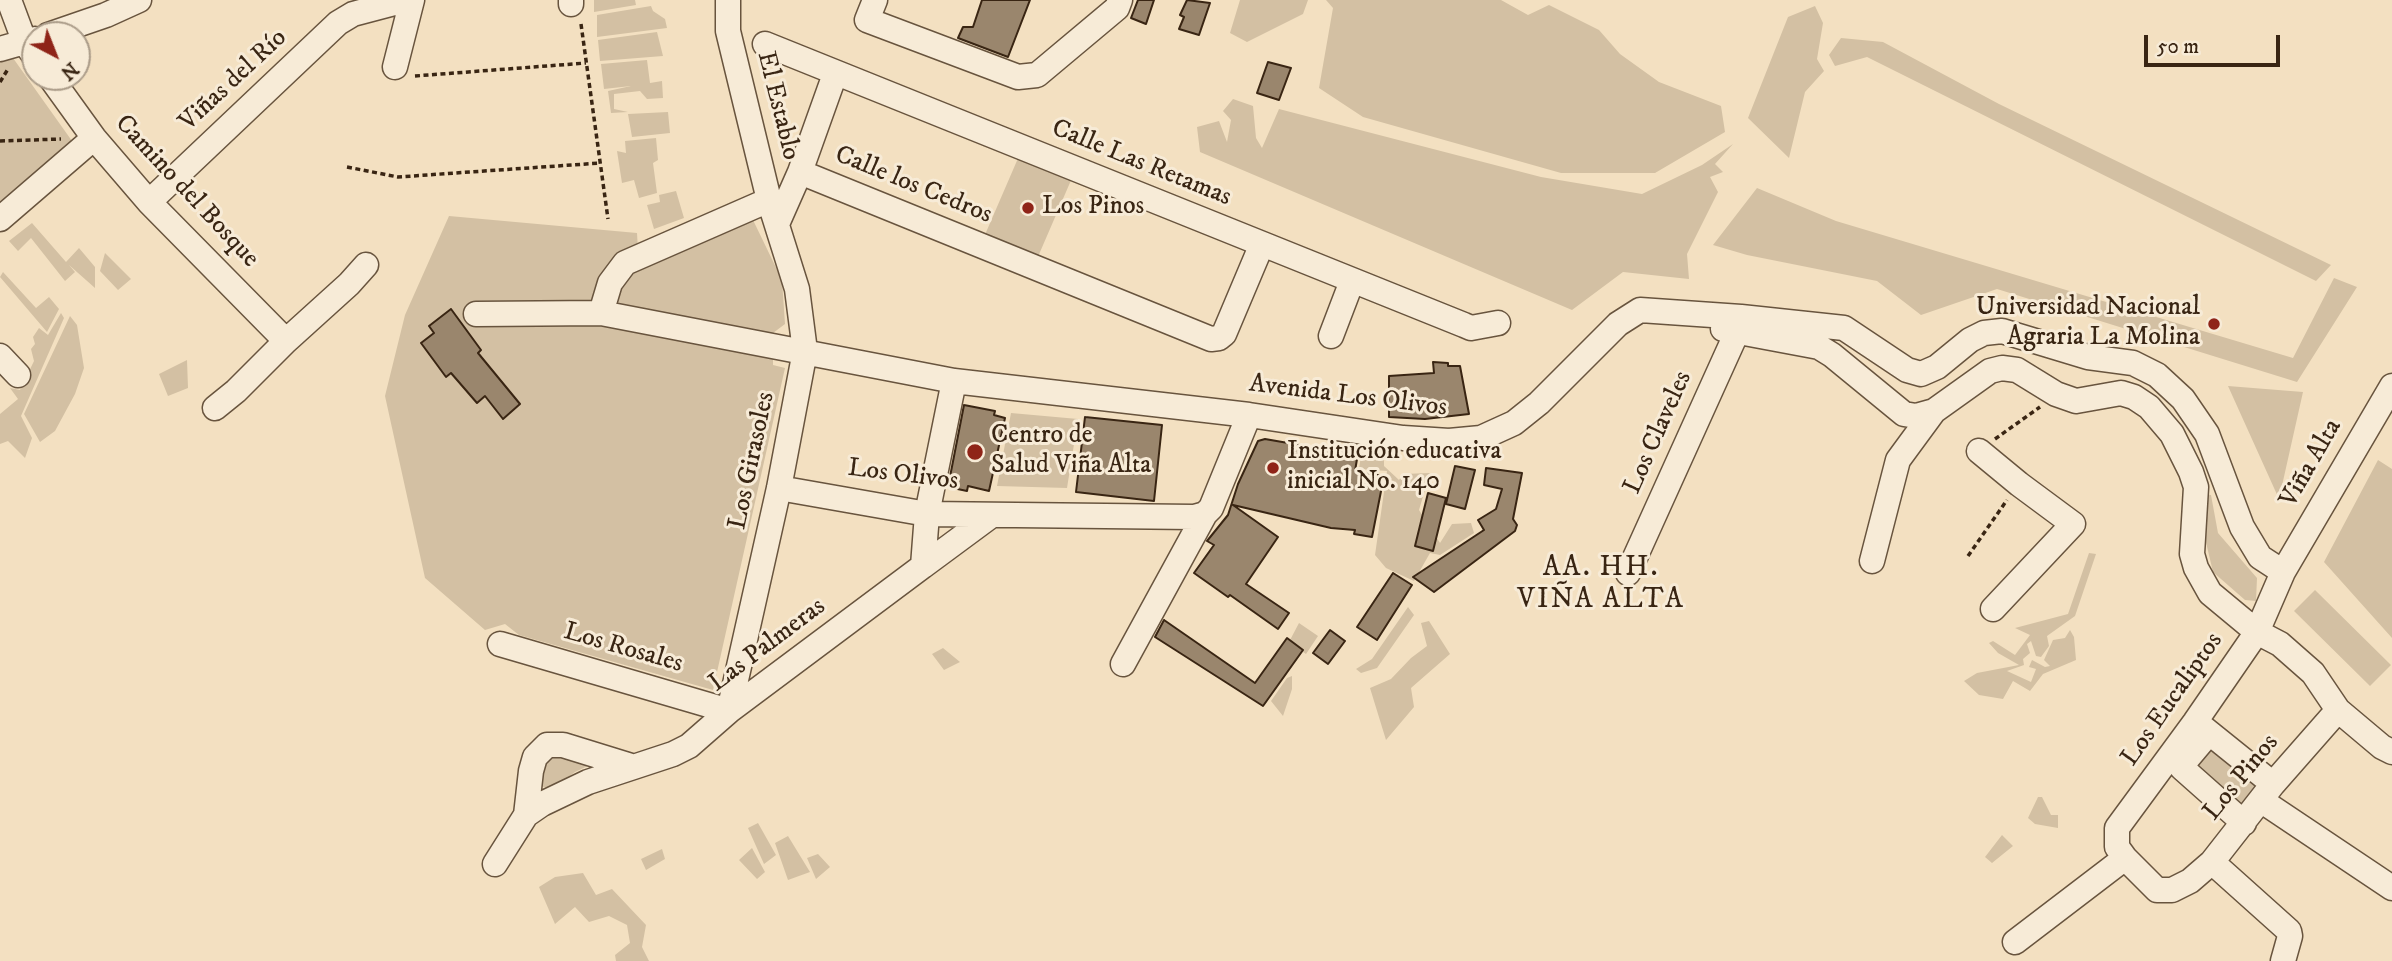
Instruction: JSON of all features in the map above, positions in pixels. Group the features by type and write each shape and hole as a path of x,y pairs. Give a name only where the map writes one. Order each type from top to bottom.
{"street":[{"path":"9,0 22,21"},
{"path":"91,21 139,0"},
{"name":"Viñas del Río","path":"149,202 338,23 353,14 406,0"},
{"path":"404,71 412,0"},
{"name":"El Establo","path":"728,0 728,31 777,224"},
{"path":"875,0 867,20 1018,77 1037,75 1117,8 1120,0"},
{"name":"Calle Las Retamas","path":"765,44 1471,328 1498,323"},
{"path":"0,50 21,46"},
{"path":"777,224 800,172 835,74"},
{"name":"Camino del Bosque","path":"60,91 94,138 149,202 286,341"},
{"path":"0,219 94,138"},
{"name":"Calle los Cedros","path":"800,172 1211,339 1224,334 1262,244"},
{"path":"601,313 610,283 625,263 769,200"},
{"name":"Los Girasoles","path":"729,711 779,488 806,351 797,289 777,224"},
{"path":"215,408 349,284 366,265"},
{"path":"1331,336 1352,281"},
{"name":"Avenida Los Olivos","path":"476,314 601,313 954,380 1449,442 1481,438 1514,423 1539,403 1618,324 1640,310 1655,310 1739,324 1844,328 1907,370 1921,374 1937,367 1970,340 1984,333 2002,331 2088,357 2133,363 2157,375 2183,399 2207,434 2242,527 2260,557 2283,572"},
{"path":"1739,324 1819,347 1904,414 1916,416 1934,411"},
{"name":"Los Claveles","path":"1628,573 1739,324"},
{"path":"0,356 18,375"},
{"path":"1872,561 1898,460 1934,411 1990,371 2002,368 2017,370 2056,394 2076,401 2121,393 2134,397 2149,407 2172,434 2193,479 2196,487 2192,554 2196,568 2210,593 2257,632 2280,644 2313,673 2338,710 2389,746"},
{"path":"923,566 927,514 954,380"},
{"name":"Viña Alta","path":"2283,572 2392,386"},
{"path":"1123,664 1210,508 1250,415"},
{"path":"1979,451 2073,524 1993,609"},
{"name":"Los Olivos","path":"779,488 927,514 1194,517 1205,513"},
{"name":"Las Palmeras","path":"495,864 526,815 569,791 631,766 681,751 729,711 992,514"},
{"name":"Los Eucaliptos","path":"2125,858 2117,846 2117,828 2202,727 2257,632 2283,572"},
{"name":"Los Rosales","path":"500,644 729,711"},
{"name":"Los Pinos","path":"2125,858 2157,890 2172,890 2190,881 2212,862 2338,710"},
{"path":"2244,823 2182,768 2202,727 2267,793 2392,888"},
{"path":"526,815 530,771 535,757 547,745 563,745 631,766"},
{"path":"2015,942 2125,858"},
{"path":"2212,862 2289,931 2283,961"}],"path":[{"path":"574,9 586,63 608,219"},
{"path":"404,71 586,63"},
{"path":"0,141 94,138"},
{"path":"347,167 398,177 600,163"},
{"path":"1979,451 2056,394"},
{"path":"1968,556 2019,484"}],"shaded area":[{"path":"594,0 635,0 636,5 594,12"},
{"path":"1240,0 1308,0 1303,14 1247,42 1230,33"},
{"path":"1326,0 1501,0 1528,15 1549,5 1599,30 1620,54 1659,82 1721,106 1725,132 1655,173 1561,173 1363,117 1319,88 1333,8"},
{"path":"651,6 653,11 665,19 667,28 597,37 597,15"},
{"path":"1815,6 1823,23 1817,59 1824,71 1805,92 1789,158 1748,118 1788,17"},
{"path":"657,32 663,56 600,61 598,40"},
{"path":"1841,38 1883,42 1999,104 2331,265 2316,281 1867,57 1835,66 1829,55"},
{"path":"13,58 21,69 21,91 36,91 72,141 0,203 0,61"},
{"path":"647,60 650,83 662,81 663,98 647,99 640,91 614,94 614,109 628,112 611,113 608,91 631,86 604,89 601,64"},
{"path":"1233,99 1253,106 1256,138 1262,148 1279,109 1541,177 1642,194 1702,165 1733,144 1715,164 1723,172 1710,177 1718,192 1687,254 1689,279 1623,272 1572,310 1200,152 1197,127 1219,121 1227,142 1231,120 1223,111"},
{"path":"668,112 670,133 632,137 628,114"},
{"path":"656,138 658,160 653,163 657,193 639,198 634,180 622,183 617,151 626,153 625,141"},
{"name":"Los Pinos","path":"1019,156 1072,178 1037,259 984,237"},
{"path":"1757,188 1836,221 2293,358 2334,278 2357,287 2297,382 1997,289 1921,315 1877,281 1747,255 1713,245"},
{"path":"676,191 684,218 654,229 647,205 660,202 659,195"},
{"path":"449,216 637,233 639,267 753,220 782,280 785,324 773,333 773,365 785,368 713,690 519,635 505,624 485,630 425,578 385,396 405,315"},
{"path":"32,223 66,262 79,248 95,267 95,288 69,265 75,272 65,281 31,238 18,251 9,241"},
{"path":"105,253 131,279 118,290 100,271"},
{"path":"3,272 36,308 49,297 59,309 47,332 0,277"},
{"path":"61,313 64,318 21,416 32,438 25,458 8,441 0,444 0,414 18,399 10,388 20,390 34,361 31,349 35,344 33,337 39,328 48,335"},
{"path":"70,316 77,325 84,368 75,394 55,431 40,442 24,414"},
{"path":"187,360 188,388 168,396 159,374"},
{"path":"2228,386 2303,392 2279,499"},
{"path":"1011,413 1078,419 1067,488 997,486"},
{"path":"1361,455 1384,460 1384,466 1399,480 1403,474 1430,473 1419,510 1440,543 1452,524 1471,523 1474,533 1440,555 1430,553 1414,581 1386,568 1375,555 1387,471 1359,469"},
{"path":"2378,460 2392,469 2392,638 2324,562"},
{"path":"2204,494 2211,495 2218,533 2257,578 2256,601 2245,600 2213,572 2204,534"},
{"path":"2089,553 2096,554 2075,616 2047,636 2049,646 2041,657 2036,656 2031,641 2027,644 2030,653 2023,659 2024,665 2007,671 2031,682 2036,669 2029,667 2032,660 2045,667 2050,666 2044,660 2053,640 2065,638 2070,630 2074,637 2076,660 2043,674 2030,691 2013,681 2003,699 1979,695 1964,681 1977,673 2019,665 1998,653 1989,643 1993,641 2015,655 2030,635 2015,628 2068,614"},
{"path":"2315,590 2391,665 2370,686 2294,611"},
{"path":"1408,607 1414,615 1377,668 1361,673 1356,669 1372,659"},
{"path":"1429,621 1450,654 1411,688 1414,707 1386,740 1370,688 1391,679 1427,646 1421,623"},
{"path":"1299,623 1318,636 1306,654 1289,642"},
{"path":"943,648 960,662 944,670 932,654"},
{"path":"1292,676 1292,689 1283,716 1271,701 1287,678"},
{"path":"2207,741 2264,786 2243,813 2186,768"},
{"path":"557,750 592,764 575,772 552,789 536,785 538,765"},
{"path":"2038,797 2042,797 2051,815 2058,815 2058,828 2035,824 2028,818"},
{"path":"758,823 776,855 764,864 748,828"},
{"path":"2002,835 2013,846 1992,863 1985,857"},
{"path":"788,836 810,872 788,880 775,843"},
{"path":"752,848 765,872 757,879 739,860"},
{"path":"662,849 665,859 646,870 641,859"},
{"path":"818,854 830,867 816,879 807,858"},
{"path":"583,873 596,895 612,889 646,925 642,947 649,961 616,961 615,955 630,943 627,925 609,916 589,922 575,907 555,924 539,887 555,877"}],"building":[{"path":"982,0 1030,0 1008,57 958,38 963,27 973,27"},
{"path":"1138,0 1154,0 1146,24 1131,18"},
{"path":"1187,0 1210,3 1199,35 1179,29 1184,17 1180,15"},
{"path":"1268,62 1291,68 1279,100 1257,93"},
{"path":"451,309 481,350 478,353 520,404 503,419 485,396 477,403 451,373 446,377 421,343 434,333 429,326"},
{"path":"1433,362 1460,366 1469,414 1425,419 1389,417 1389,376 1434,373"},
{"name":"Centro de Salud Viña Alta","path":"964,405 995,411 994,415 1005,418 989,491 968,486 967,491 948,487"},
{"path":"1085,417 1162,425 1154,501 1076,492"},
{"path":"1265,439 1358,453 1355,471 1384,476 1372,537 1354,534 1355,530 1331,528 1233,505 1278,537 1246,584 1289,613 1278,629 1194,573 1214,545 1207,541 1228,515 1238,484 1258,441"},
{"path":"1455,466 1475,470 1465,509 1446,504"},
{"path":"1486,468 1522,473 1513,519 1517,525 1515,531 1434,592 1413,577 1484,530 1478,520 1496,509 1502,489 1484,485"},
{"path":"1428,493 1446,498 1433,551 1415,546"},
{"path":"1393,573 1412,585 1377,640 1357,627"},
{"path":"1164,620 1255,683 1287,638 1303,650 1263,706 1155,637"},
{"path":"1330,630 1345,641 1328,664 1313,653"}],"place":[{"name":"Los Pinos","path":"1028,208"},
{"name":"Universidad Nacional Agraria La Molina","path":"2214,324"},
{"name":"Centro de Salud Viña Alta","path":"975,452"},
{"name":"Institución educativa inicial No. 140","path":"1273,468"}],"district":[{"name":"AA. HH. VIÑA ALTA","path":"1601,585"}]}
